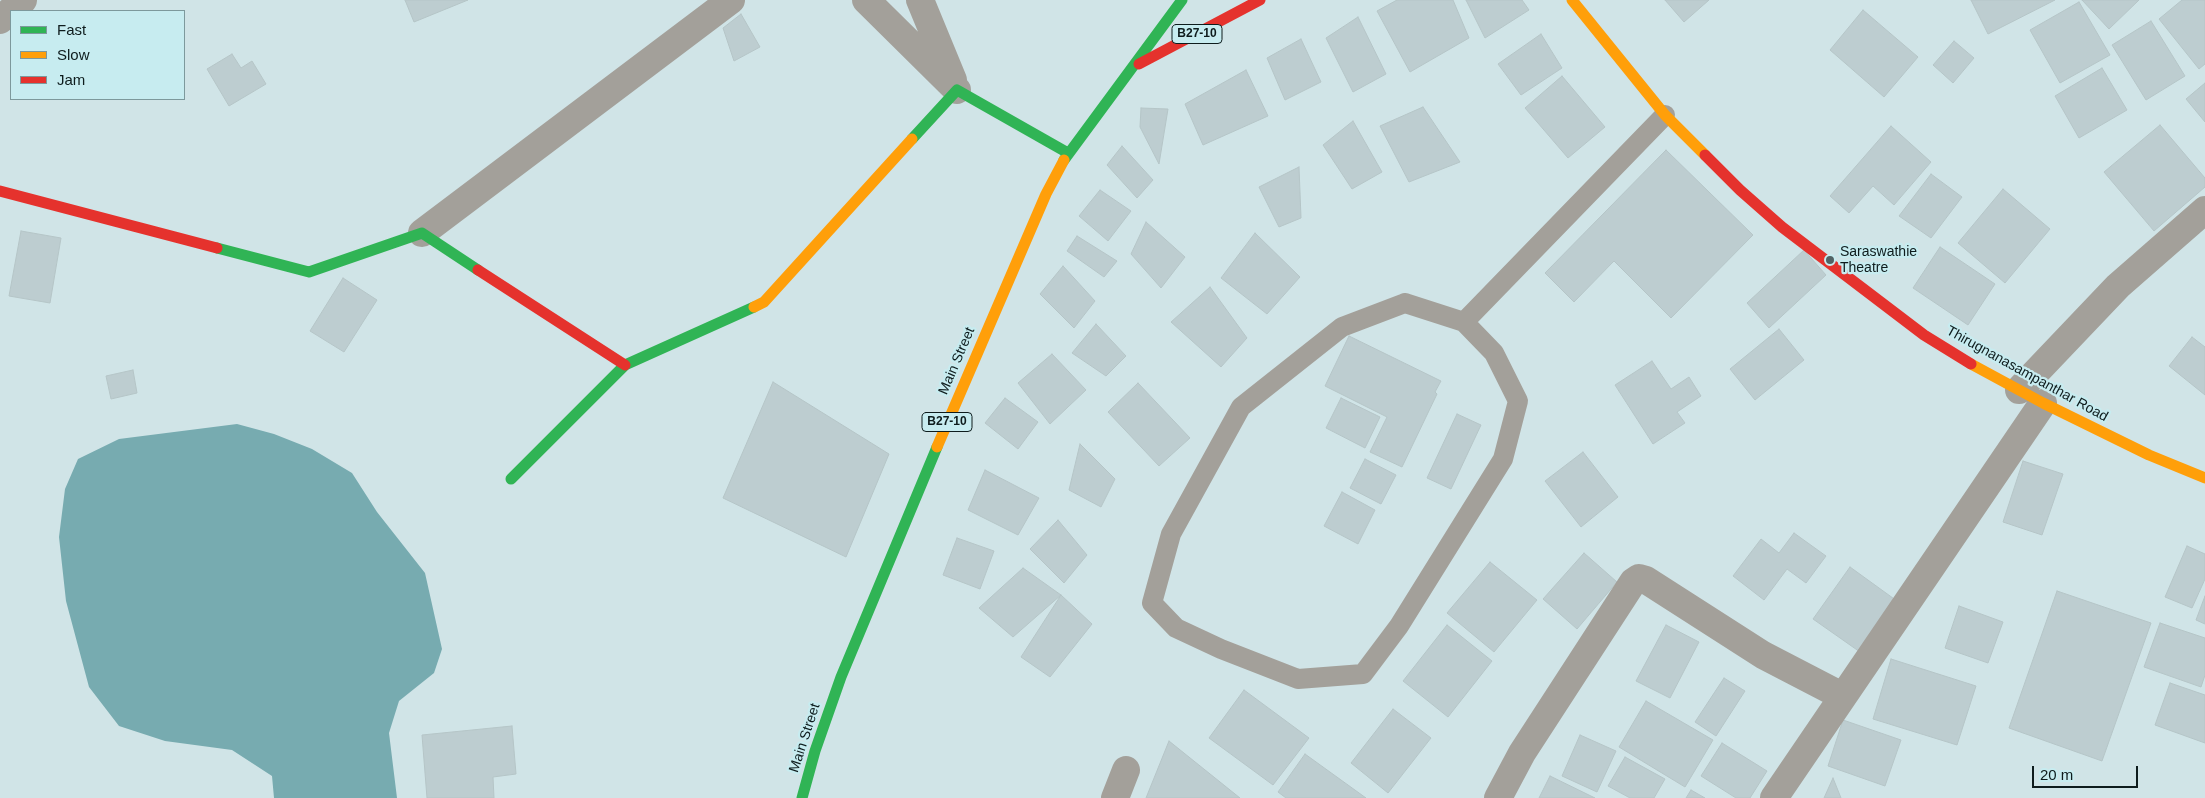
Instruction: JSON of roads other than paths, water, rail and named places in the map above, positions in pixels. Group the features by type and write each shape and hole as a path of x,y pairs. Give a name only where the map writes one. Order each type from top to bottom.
{"main road":[{"name":"Main Street","path":"802,798 815,751 841,677 886,563 1046,194 1068,153 1182,0"},
{"name":"Main Street","path":"1133,67 1260,0"},
{"name":"Thirugnanasampanthar Road","path":"1572,0 1666,115 1740,190 1782,227 1924,335 1968,362 2043,403 2149,455 2205,478"},
{"path":"511,478 625,365 764,302 957,90 1068,153"},
{"path":"0,191 309,272 422,233 625,365"}],"street":[{"path":"12,10 23,0"},
{"path":"422,233 730,0"},
{"path":"866,0 957,90"},
{"path":"920,0 957,90"},
{"path":"0,20 10,11"},
{"path":"2019,390 2118,286 2205,210"},
{"path":"1774,798 2043,403"},
{"path":"1498,798 1522,753 1633,582 1639,578 1646,580 1763,655 1842,696"},
{"path":"1115,798 1126,770"}],"lane":[{"path":"1464,322 1666,115"},
{"path":"1405,303 1464,322 1494,353 1518,401 1503,459 1399,626 1363,674 1298,679 1221,649 1176,628 1152,602 1171,534 1241,407 1342,326 1405,303"}],"water":[{"path":"237,424 274,434 312,449 352,473 377,512 425,573 442,649 434,673 399,701 389,733 397,798 274,798 272,776 232,750 165,741 119,726 89,687 66,601 59,537 65,489 78,459 119,439"}],"place":[{"name":"Saraswathie Theatre","path":"1830,260"}]}
